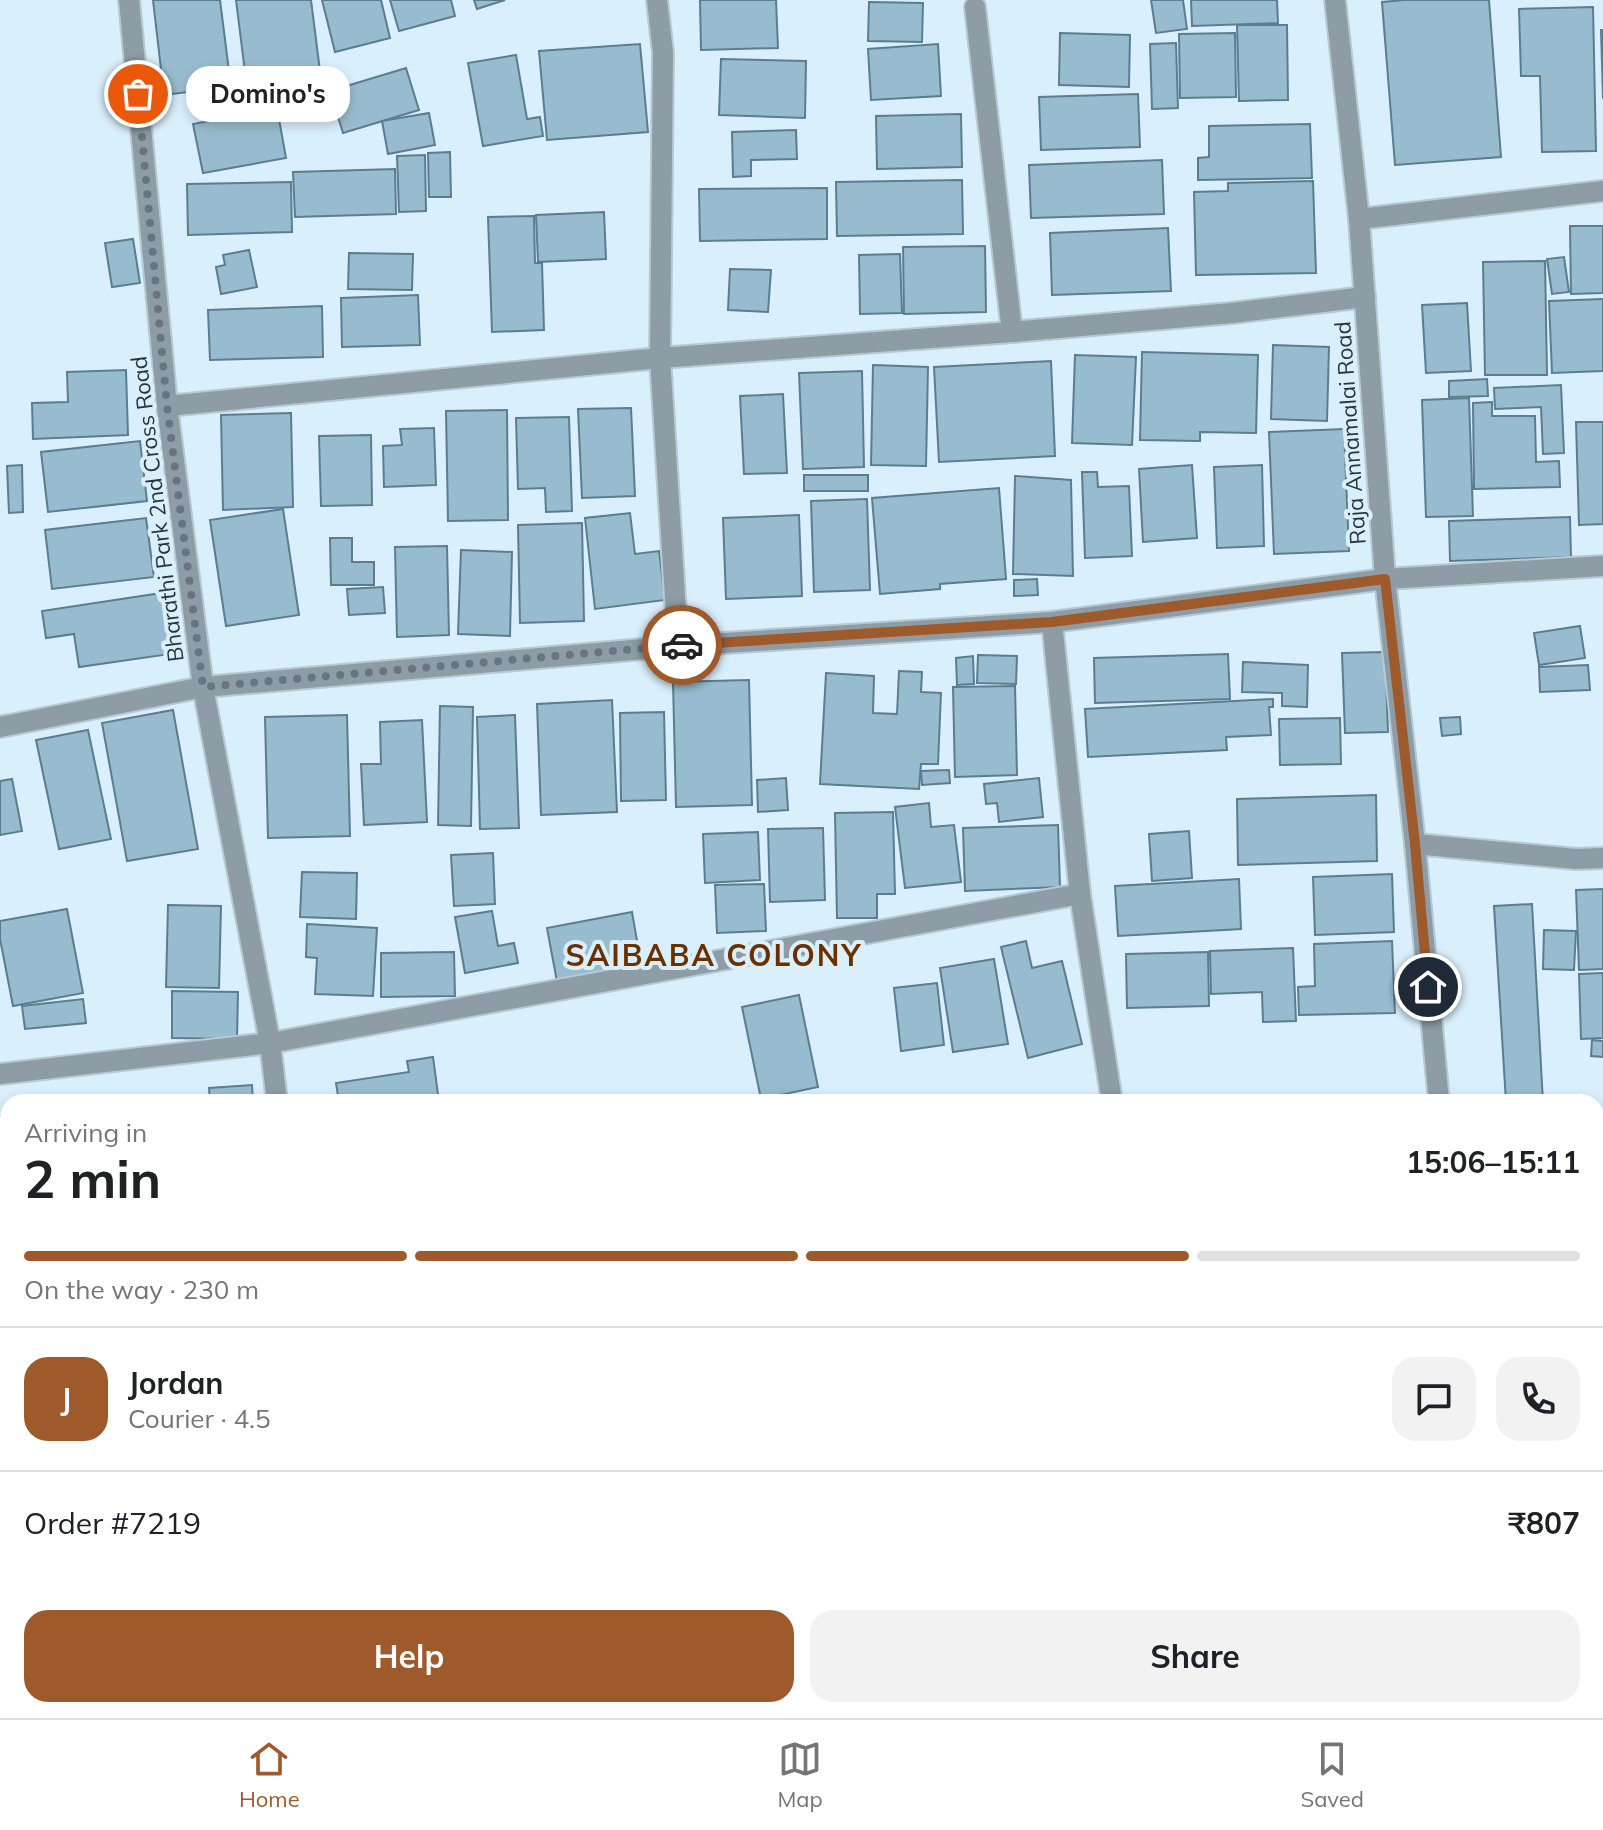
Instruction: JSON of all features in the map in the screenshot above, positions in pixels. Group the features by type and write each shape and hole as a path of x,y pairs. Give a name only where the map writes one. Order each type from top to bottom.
{"street":[{"name":"Bharathi Park 2nd Cross Road","path":"129,0 167,406 203,687 270,1043 276,1094"},
{"path":"657,0 663,53 660,358 678,646"},
{"name":"Raja Annamalai Road","path":"1335,0 1359,219 1385,579 1415,844 1438,1094"},
{"path":"975,7 1012,332"},
{"path":"1359,219 1603,191"},
{"path":"167,406 660,358 1232,313 1365,297"},
{"path":"0,727 203,687 678,646 1052,622 1385,579 1603,566"},
{"path":"1052,622 1080,894 1111,1094"},
{"path":"1415,844 1576,859 1603,858"},
{"path":"0,1074 270,1043 1080,894"}],"building":[{"path":"153,0 220,0 231,87 164,95"},
{"path":"236,0 311,0 320,71 246,80"},
{"path":"322,0 381,0 390,38 335,52"},
{"path":"390,0 451,0 455,16 399,31"},
{"path":"474,0 505,0 477,9"},
{"path":"700,0 776,0 778,48 701,50"},
{"path":"1151,0 1183,0 1187,29 1156,33"},
{"path":"1191,0 1277,0 1278,23 1192,26"},
{"path":"1489,0 1501,157 1395,165 1382,2"},
{"path":"869,2 923,3 922,42 868,41"},
{"path":"1593,7 1596,151 1542,152 1540,76 1521,76 1519,9"},
{"path":"1237,25 1287,25 1288,100 1239,101"},
{"path":"1601,30 1603,30 1603,99"},
{"path":"1060,33 1130,35 1129,87 1059,85"},
{"path":"1235,33 1236,97 1180,98 1179,34"},
{"path":"1176,43 1178,108 1152,109 1150,44"},
{"path":"640,44 648,132 547,140 539,51"},
{"path":"938,44 941,96 871,100 868,49"},
{"path":"516,55 527,119 540,117 543,136 483,146 468,63"},
{"path":"721,59 806,61 805,118 719,115"},
{"path":"406,68 419,110 343,133 330,91"},
{"path":"1138,94 1140,147 1041,150 1039,97"},
{"path":"277,108 286,158 203,173 193,124"},
{"path":"429,113 435,145 388,154 382,121"},
{"path":"961,114 962,167 877,169 876,116"},
{"path":"1310,124 1312,178 1198,180 1198,158 1209,157 1209,126"},
{"path":"796,130 797,159 751,160 751,176 733,177 732,132"},
{"path":"450,152 451,197 429,197 428,153"},
{"path":"425,155 426,211 399,212 397,156"},
{"path":"1162,160 1164,214 1031,218 1029,165"},
{"path":"395,169 396,214 295,217 293,172"},
{"path":"962,180 963,234 837,236 836,182"},
{"path":"1313,181 1316,273 1196,275 1194,192 1228,191 1228,183"},
{"path":"291,182 292,232 188,235 187,184"},
{"path":"827,188 827,239 700,241 699,189"},
{"path":"604,212 606,259 538,262 536,215"},
{"path":"534,216 535,263 542,263 544,330 492,332 488,217"},
{"path":"1570,226 1603,226 1603,293 1571,294"},
{"path":"1168,228 1171,291 1052,295 1050,233"},
{"path":"133,239 140,283 112,287 105,243"},
{"path":"985,246 986,312 904,314 903,247"},
{"path":"249,250 257,287 221,294 216,267 225,265 223,255"},
{"path":"349,253 413,254 412,290 348,289"},
{"path":"900,254 902,313 860,314 859,255"},
{"path":"1564,257 1569,292 1552,294 1547,259"},
{"path":"1545,261 1547,375 1485,375 1483,262"},
{"path":"730,269 771,270 768,312 728,310"},
{"path":"418,295 420,345 342,347 341,298"},
{"path":"1603,299 1603,371 1552,373 1549,301"},
{"path":"1467,303 1471,371 1426,373 1422,305"},
{"path":"322,306 323,357 210,360 208,310"},
{"path":"1273,345 1329,347 1327,421 1271,419"},
{"path":"1142,352 1258,355 1256,433 1200,432 1200,441 1140,440"},
{"path":"1075,355 1136,357 1132,445 1072,443"},
{"path":"1051,361 1055,456 939,462 934,367"},
{"path":"873,365 928,367 926,466 871,465"},
{"path":"126,370 128,435 33,439 32,403 68,402 67,372"},
{"path":"862,371 864,467 803,469 799,373"},
{"path":"1487,379 1488,396 1449,397 1449,381"},
{"path":"1561,385 1564,453 1543,454 1541,407 1495,409 1494,388"},
{"path":"783,394 787,473 744,474 740,396"},
{"path":"1469,398 1473,516 1426,517 1422,400"},
{"path":"1492,402 1492,416 1535,416 1536,462 1559,461 1560,487 1474,489 1473,403"},
{"path":"631,408 635,496 582,498 578,409"},
{"path":"507,410 508,520 448,521 446,411"},
{"path":"291,413 293,507 223,510 221,415"},
{"path":"569,417 572,511 546,512 545,488 518,489 516,418"},
{"path":"1576,422 1603,422 1603,524 1579,525"},
{"path":"434,428 436,485 384,487 383,446 402,445 400,429"},
{"path":"1344,429 1349,551 1274,554 1269,432"},
{"path":"371,435 372,505 321,506 319,436"},
{"path":"140,441 147,501 48,512 41,452"},
{"path":"22,465 23,512 9,513 7,466"},
{"path":"1192,465 1197,538 1143,542 1139,469"},
{"path":"1262,465 1264,546 1217,548 1214,467"},
{"path":"1082,472 1097,472 1098,487 1129,486 1132,556 1085,558"},
{"path":"804,475 868,475 868,491 804,491"},
{"path":"1015,476 1071,480 1073,576 1013,574"},
{"path":"999,488 1006,579 940,584 940,589 880,594 872,498"},
{"path":"867,499 870,590 814,592 811,501"},
{"path":"283,509 299,615 226,626 210,520"},
{"path":"630,513 635,554 659,551 665,600 595,609 585,518"},
{"path":"799,515 802,596 726,599 723,518"},
{"path":"1570,517 1571,557 1450,561 1449,521"},
{"path":"146,518 154,577 52,589 45,530"},
{"path":"582,523 584,621 520,623 518,525"},
{"path":"330,538 352,538 352,562 374,562 374,585 331,585"},
{"path":"447,546 449,635 397,637 395,547"},
{"path":"461,550 512,552 510,636 458,634"},
{"path":"1037,579 1038,595 1014,596 1014,580"},
{"path":"383,587 385,613 349,615 347,589"},
{"path":"168,592 177,653 79,667 74,634 46,638 42,611"},
{"path":"1580,626 1585,658 1539,665 1534,633"},
{"path":"1385,652 1388,732 1345,733 1342,653"},
{"path":"1228,654 1230,699 1095,703 1094,658"},
{"path":"978,655 1017,656 1016,684 977,683"},
{"path":"973,656 974,684 957,685 956,658"},
{"path":"1243,662 1308,665 1307,707 1282,706 1282,693 1242,692"},
{"path":"1588,665 1590,690 1540,692 1539,667"},
{"path":"899,671 922,672 921,692 941,693 938,764 921,764 919,789 820,784 826,673 874,676 873,713 897,714"},
{"path":"749,680 752,805 676,807 673,682"},
{"path":"1015,686 1017,775 955,777 953,687"},
{"path":"1273,699 1273,707 1269,707 1271,735 1226,737 1227,750 1088,757 1085,709"},
{"path":"612,700 617,812 541,815 537,704"},
{"path":"440,706 473,707 471,826 438,825"},
{"path":"173,710 198,849 127,861 102,723"},
{"path":"664,712 666,800 621,801 620,713"},
{"path":"347,715 350,836 268,838 265,717"},
{"path":"515,715 519,828 480,829 477,717"},
{"path":"1460,717 1461,734 1442,736 1440,718"},
{"path":"1340,718 1341,764 1280,765 1279,719"},
{"path":"422,720 427,822 364,825 361,764 381,764 380,722"},
{"path":"88,730 111,839 59,849 36,740"},
{"path":"949,770 950,783 922,785 921,771"},
{"path":"786,778 788,810 758,812 757,780"},
{"path":"1039,778 1043,817 999,822 997,803 986,804 984,784"},
{"path":"12,779 22,831 0,835 0,781"},
{"path":"1376,795 1377,861 1238,865 1237,799"},
{"path":"929,803 931,827 954,825 961,882 905,888 895,807"},
{"path":"893,812 895,894 877,894 877,918 837,918 835,813"},
{"path":"1058,825 1060,887 965,891 963,828"},
{"path":"823,828 825,900 770,902 768,829"},
{"path":"1189,831 1192,878 1152,881 1149,834"},
{"path":"758,832 760,880 705,883 703,834"},
{"path":"493,853 495,904 454,906 451,855"},
{"path":"302,872 357,873 356,919 300,917"},
{"path":"1392,874 1394,932 1315,935 1313,877"},
{"path":"1239,879 1241,929 1118,936 1115,886"},
{"path":"764,884 766,931 717,933 715,885"},
{"path":"1603,889 1603,969 1579,970 1576,890"},
{"path":"1532,904 1543,1094 1506,1094 1494,906"},
{"path":"168,905 221,906 219,988 166,987"},
{"path":"67,909 83,993 13,1006 0,939 0,921"},
{"path":"492,911 498,946 514,943 518,963 465,973 455,917"},
{"path":"632,912 640,958 617,963 620,975 558,987 547,928"},
{"path":"307,924 377,928 373,996 315,994 317,958 306,957"},
{"path":"1544,930 1576,931 1574,970 1543,969"},
{"path":"1026,941 1032,968 1062,961 1082,1044 1028,1058 1001,947"},
{"path":"1392,941 1395,1013 1299,1015 1298,987 1315,986 1314,944"},
{"path":"1293,948 1296,1021 1263,1022 1262,992 1211,994 1210,951"},
{"path":"454,952 455,996 381,997 381,953"},
{"path":"1208,952 1209,1006 1127,1008 1126,954"},
{"path":"994,959 1008,1044 953,1052 940,968"},
{"path":"1603,973 1603,1038 1581,1039 1579,974"},
{"path":"937,983 944,1045 901,1051 894,988"},
{"path":"172,991 238,992 237,1039 172,1038"},
{"path":"799,995 818,1087 785,1094 760,1094 742,1007"},
{"path":"83,999 86,1023 25,1029 22,1006"},
{"path":"1592,1040 1603,1041 1603,1057 1591,1056"},
{"path":"433,1057 438,1094 338,1094 336,1083 409,1072 407,1061"},
{"path":"252,1085 253,1094 209,1094 209,1088"}],"way so far":[{"path":"138,94 167,406 203,687 682,645"}],"place":[{"name":"Domino's","path":"138,94"}],"district":[{"name":"SAIBABA COLONY","path":"714,956"}],"route":[{"path":"682,645 1052,622 1385,579 1428,987"}]}
